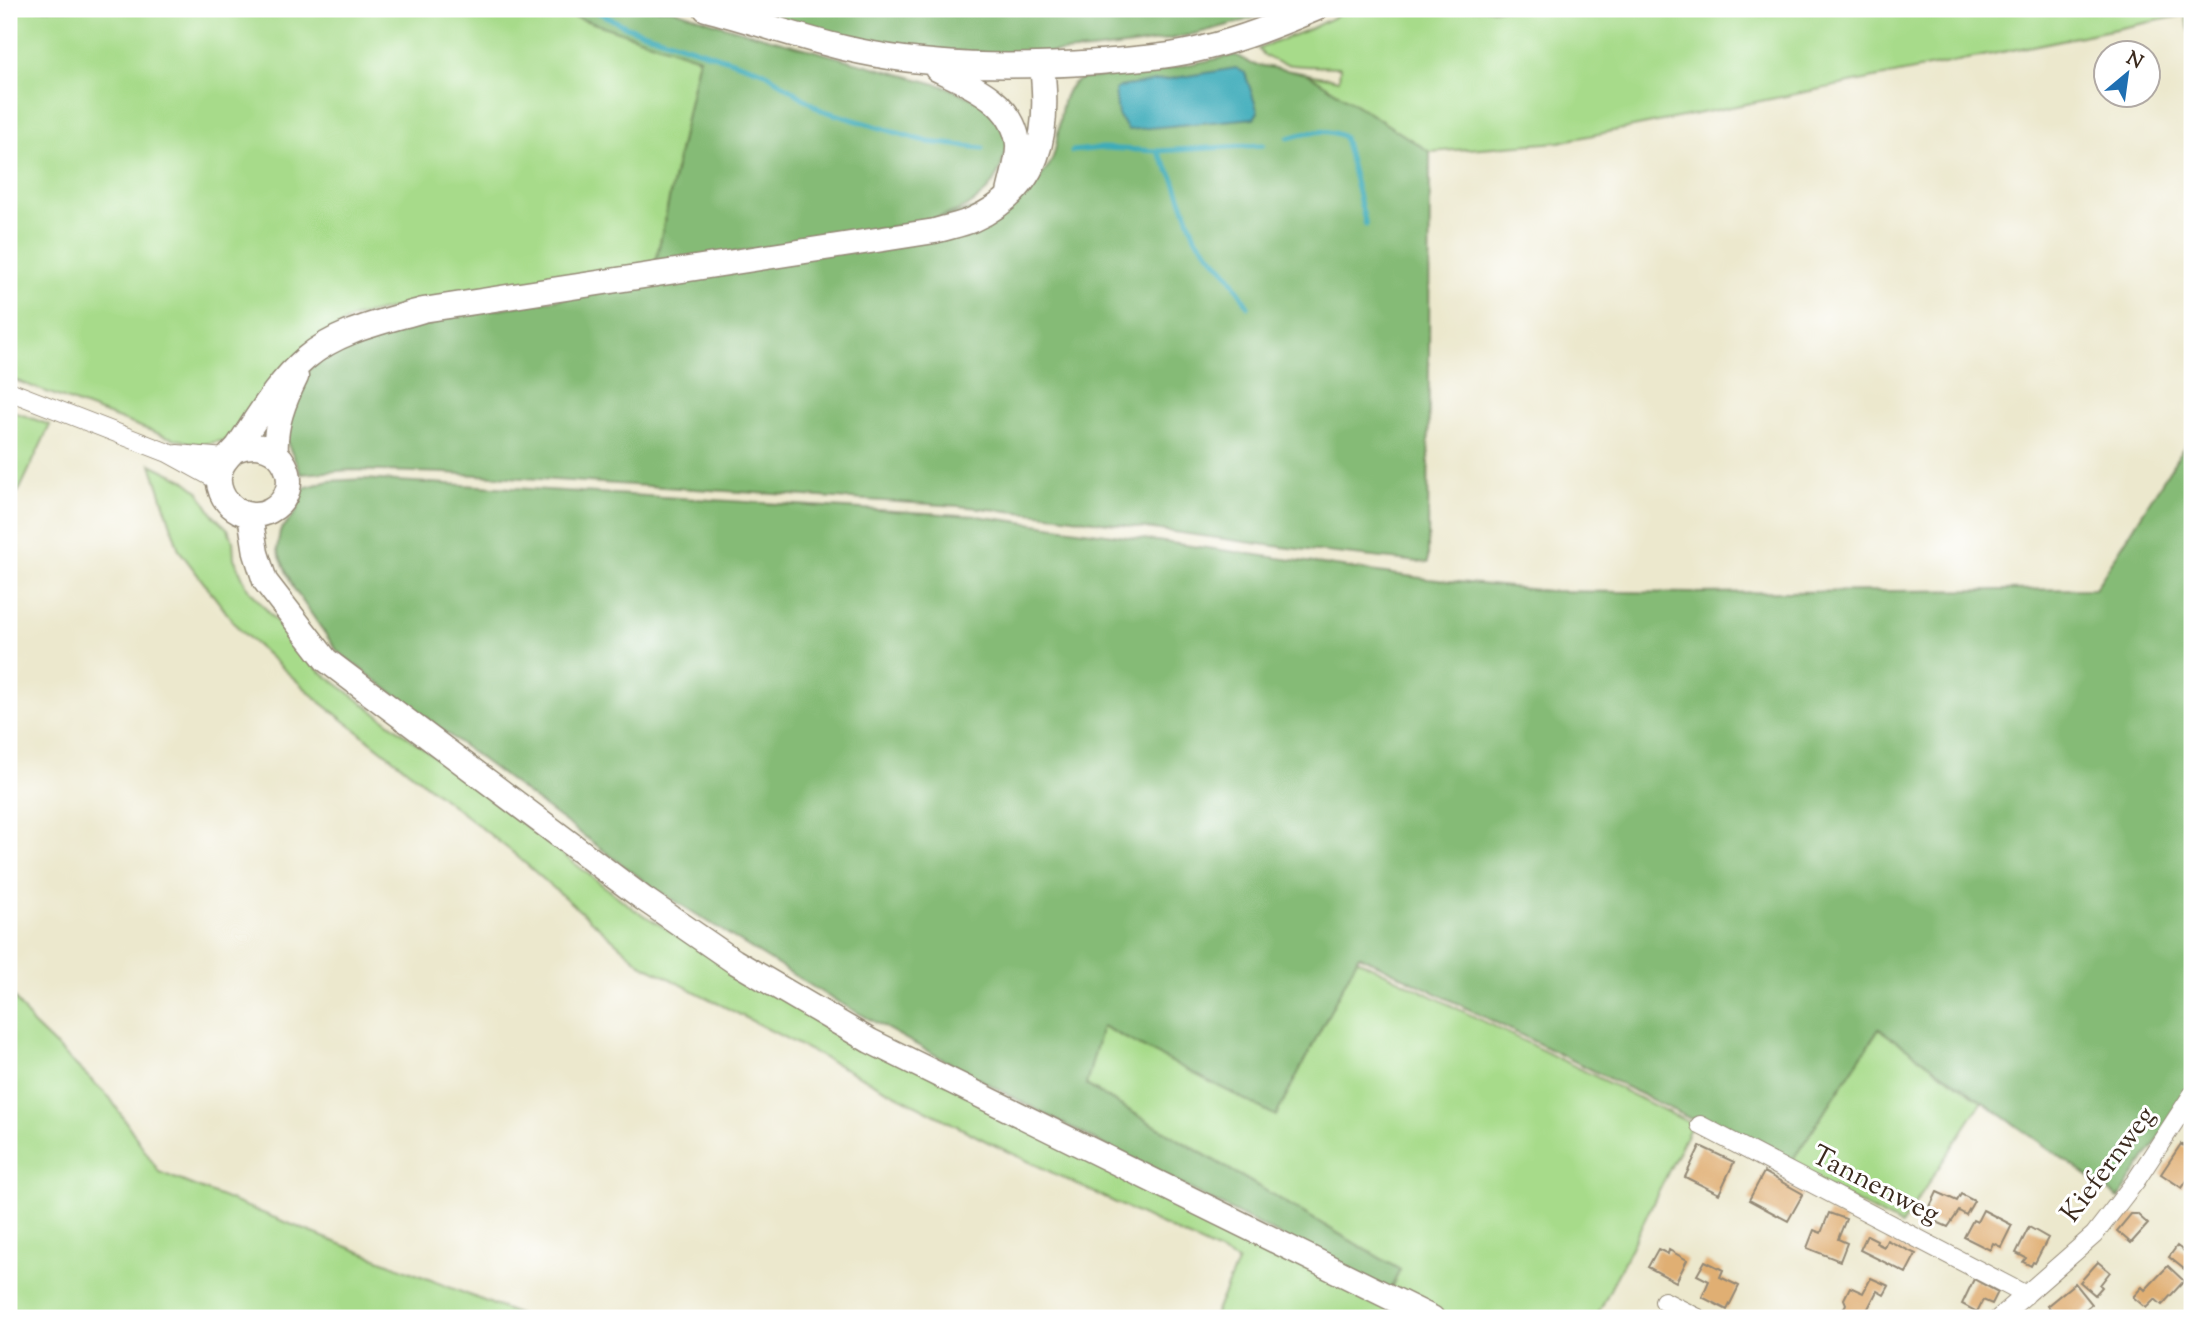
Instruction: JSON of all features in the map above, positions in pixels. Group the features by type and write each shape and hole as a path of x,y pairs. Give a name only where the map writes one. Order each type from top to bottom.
{"street":[{"path":"706,9 845,48 917,60 981,66 1042,66 1152,57 1203,48 1252,34 1315,9"},
{"path":"917,60 971,84 996,103 1010,119 1018,144 1008,197"},
{"path":"9,391 168,453 227,463 256,445 276,453 287,468 288,487 284,497 270,511 250,515 232,507 220,491 227,463 271,394 306,358 326,344 355,330 423,310 936,230 971,220 1008,197 1027,175 1041,148 1045,124 1042,66"},
{"path":"276,453 275,437 285,398 306,358"},
{"path":"250,515 256,553 265,581 326,660 645,899 734,961 870,1041 1432,1318"},
{"name":"Kiefernweg","path":"1999,1318 2094,1235 2135,1182 2192,1095"},
{"name":"Tannenweg","path":"1700,1125 2026,1295"},
{"path":"1664,1301 1698,1318"}],"green space":[{"path":"9,9 542,9 699,57 655,266 468,290 352,318 299,353 226,440 199,445 165,436 9,378"},
{"path":"542,9 672,9 724,26 947,87 985,104 1008,138 1004,157 993,182 982,196 962,209 947,214 894,227 655,266 699,58 578,18"},
{"path":"744,9 1284,9 1170,39 1062,52 1008,53 903,45 797,24"},
{"path":"1350,9 2192,9 2192,39 2185,15 1559,142 1430,152 1308,74 1339,80 1340,67 1285,64 1265,56 1258,49 1312,28"},
{"path":"1235,55 1252,64 1308,74 1430,152 1428,563 959,506 446,473 351,470 301,474 286,440 294,397 310,368 362,336 426,321 654,283 1022,198 1050,164 1063,103 1072,84 1081,79 1157,71"},
{"path":"9,410 50,425 20,489 9,503"},
{"path":"2192,434 2192,1088 2119,1198 1879,1029 1788,1167 1359,955 1276,1116 1102,1026 1086,1085 1400,1270 1389,1292 1012,1097 829,997 651,886 338,652 294,589 277,550 280,531 296,512 303,488 329,481 364,479 977,516 1428,579 1549,591 1691,593 2095,589"},
{"path":"151,464 184,480 198,491 214,516 228,529 233,541 234,558 247,587 317,669 635,910 809,1013 1411,1318 1213,1318 1238,1261 990,1143 641,964 511,851 319,701 239,629 179,550"},
{"path":"1357,959 1692,1124 1596,1318 1446,1318 1389,1292 1400,1270 1085,1084 1102,1026 1276,1115"},
{"path":"9,990 33,1024 110,1098 159,1172 527,1318 9,1318"},
{"path":"1879,1029 1982,1101 1901,1225 1788,1167"}],"water":[{"path":"1236,68 1245,73 1258,112 1254,118 1128,130 1118,115 1115,90 1120,87"}],"building":[{"path":"2192,1137 2192,1173 2182,1188 2161,1174 2181,1144 2185,1147"},
{"path":"1700,1146 1734,1162 1719,1194 1685,1177"},
{"path":"1764,1172 1803,1194 1788,1221 1749,1200"},
{"path":"1937,1192 1957,1201 1961,1194 1974,1201 1966,1215 1959,1211 1948,1227 1925,1217"},
{"path":"1983,1210 2012,1225 2001,1247 1993,1243 1990,1250 1964,1237 1973,1220 1977,1222"},
{"path":"1829,1213 1846,1219 1838,1239 1847,1243 1840,1261 1807,1248 1814,1230 1821,1233"},
{"path":"2131,1214 2137,1214 2148,1224 2131,1243 2117,1231"},
{"path":"2029,1227 2048,1238 2031,1266 2023,1262 2026,1258 2016,1253"},
{"path":"1867,1235 1884,1247 1887,1240 1916,1254 1906,1273 1860,1250"},
{"path":"2177,1246 2192,1257 2184,1269 2169,1257"},
{"path":"1658,1249 1668,1254 1669,1250 1687,1260 1676,1282 1648,1267"},
{"path":"1705,1261 1723,1270 1720,1277 1739,1286 1727,1310 1702,1297 1709,1281 1697,1275"},
{"path":"2098,1262 2110,1272 2095,1295 2080,1282"},
{"path":"2168,1266 2184,1281 2162,1305 2155,1299 2146,1308 2133,1297 2142,1287 2145,1290"},
{"path":"1871,1278 1889,1286 1884,1295 1877,1291 1863,1318 1843,1316 1846,1304 1844,1299 1850,1287 1863,1293"},
{"path":"1974,1279 1998,1292 1992,1304 1983,1300 1977,1312 1962,1304"},
{"path":"2075,1283 2092,1304 2075,1318 2057,1318 2047,1306"}],"waterway":[{"path":"592,9 627,27 763,71 821,110 928,142 983,148"},
{"path":"1288,138 1323,132 1344,137 1366,225"},
{"path":"1072,151 1103,148 1157,151 1263,145"},
{"path":"1157,151 1173,177 1195,237 1229,275 1248,306"}]}
